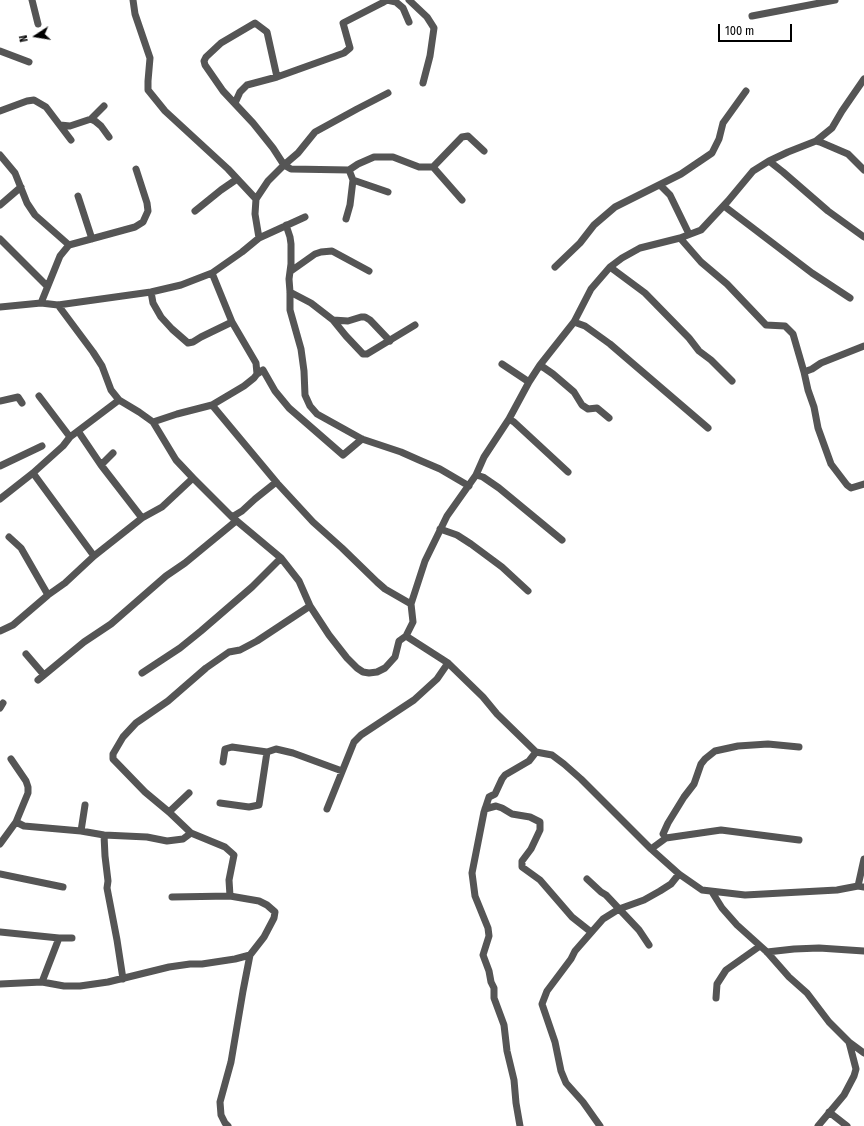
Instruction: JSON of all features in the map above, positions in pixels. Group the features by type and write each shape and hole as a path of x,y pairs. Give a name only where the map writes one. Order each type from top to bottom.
{"street":[{"path":"32,0 38,24"},
{"path":"133,0 135,14 150,58 148,90 165,110 256,198"},
{"path":"235,103 240,92 247,85 277,77 344,53 350,48 344,23 387,0 396,2 403,8 409,22"},
{"path":"409,0 427,17 434,28 430,56 423,83"},
{"path":"752,16 835,0"},
{"path":"277,77 267,32 255,23 222,43 204,60 205,66 223,91 273,148 284,165 291,169 349,170 374,157 385,156 397,158 407,164 419,167 433,167 462,137 468,136 484,151"},
{"path":"0,51 29,62"},
{"path":"58,305 102,366 111,390 118,400 140,412 153,422 176,460 234,519 281,558 299,581 310,606 329,635 347,658 363,672 377,672 385,668 395,657 399,641 406,636 413,622 411,604 425,561 447,516 476,475 484,457 509,419 540,365 574,322 591,289 610,268 622,258 640,248 680,238 701,230 724,206 753,171 788,152 816,142 832,128 864,79"},
{"path":"555,268 580,243 594,225 615,207 681,174 712,153 719,139 723,123 746,91"},
{"path":"259,238 255,214 256,198 268,181 298,153 315,132 388,93"},
{"path":"0,111 27,101 34,100 46,107 70,140"},
{"path":"60,126 70,126 91,119 104,106"},
{"path":"91,119 98,123 109,137"},
{"path":"816,142 820,142 848,154 864,170"},
{"path":"0,155 15,173 27,203 35,215 69,245"},
{"path":"769,161 828,211 864,237"},
{"path":"433,167 462,200"},
{"path":"41,304 60,256 69,245 135,227 143,222 148,211 136,169"},
{"path":"346,219 350,205 352,180 349,170"},
{"path":"195,211 237,179"},
{"path":"352,180 388,192"},
{"path":"660,185 670,196 689,234"},
{"path":"0,205 21,187"},
{"path":"78,196 92,239"},
{"path":"724,206 812,273 850,298"},
{"path":"0,307 41,304 58,305 151,292 181,285 212,273 259,238 305,217"},
{"path":"286,226 291,244 289,285 290,310 301,350 306,400 317,414 362,439 420,460 440,469 469,486"},
{"path":"680,238 701,262 726,284 766,325 785,326 793,334 814,407 818,428 831,464 851,488 864,484"},
{"path":"0,239 47,286"},
{"path":"290,271 315,254 332,251 370,271"},
{"path":"610,268 645,293 689,338 699,351 732,380"},
{"path":"212,273 232,322 256,363 257,374"},
{"path":"151,292 153,303 161,317 188,343 193,342 232,322"},
{"path":"290,292 311,303 333,320 363,354 367,354 415,325"},
{"path":"333,320 348,321 365,317 370,320 390,341"},
{"path":"574,322 585,326 610,344 708,428"},
{"path":"804,372 821,363 864,346"},
{"path":"502,364 529,382"},
{"path":"540,365 574,392 582,404 588,409 597,408 609,418"},
{"path":"153,422 176,414 212,406 244,386 263,370 275,391 290,408 343,455 362,439"},
{"path":"38,396 70,437"},
{"path":"0,401 18,397 22,403"},
{"path":"0,499 63,446 70,437 118,400"},
{"path":"212,406 277,483 320,529 385,589 411,604"},
{"path":"509,419 568,472"},
{"path":"78,431 101,466 142,518"},
{"path":"0,466 42,446"},
{"path":"101,466 113,453"},
{"path":"33,472 94,556"},
{"path":"476,475 483,477 499,488 562,540"},
{"path":"0,631 13,625 48,594 65,583 94,556 139,522 142,518 162,507 193,478"},
{"path":"38,680 84,642 111,624 166,576 206,546 255,498 277,483"},
{"path":"440,529 457,535 471,544 502,567 528,590"},
{"path":"9,537 21,548 48,594"},
{"path":"142,673 180,648 201,631 252,587 281,558"},
{"path":"230,896 229,880 234,855 225,847 191,833 145,792 113,759 113,754 123,737 136,723 168,701 192,679 229,652 240,650 257,641 310,606"},
{"path":"406,636 448,663 483,696 498,714 536,752 552,755 564,764 651,849 679,874 702,890 745,895 837,890 861,887 864,859"},
{"path":"26,654 44,675"},
{"path":"327,809 354,742 361,735 414,700 437,679 448,663"},
{"path":"666,838 663,834 668,823 694,784 701,764 705,758 715,751 738,746 768,744 799,747"},
{"path":"222,762 225,749 232,747 267,752 276,749 293,753 342,771"},
{"path":"220,804 249,807 259,805 267,752"},
{"path":"520,1126 514,1080 507,1051 504,1025 494,998 494,988 483,955 489,936 488,928 475,896 472,873 485,809 489,797 494,794 505,775 529,761 536,752"},
{"path":"0,844 16,822 28,793 26,781 11,759"},
{"path":"169,812 189,793"},
{"path":"81,831 86,804"},
{"path":"485,809 496,806 512,814 530,817 540,822 540,830 534,844 522,861 522,867 540,880 572,917 591,932"},
{"path":"16,822 24,826 81,831 104,835 147,837 167,841 183,839 191,833"},
{"path":"651,849 666,838 720,830 799,840"},
{"path":"104,835 104,856 108,881 107,888 123,978"},
{"path":"0,874 63,887"},
{"path":"600,1126 583,1102 566,1083 561,1071 555,1042 542,1004 547,991 571,959 575,951 603,919 619,909 644,900 660,891 671,884 679,874"},
{"path":"586,879 600,892 606,895 639,930 649,945"},
{"path":"712,892 722,908 767,952 789,977 807,993 829,1022 849,1042 864,1053"},
{"path":"172,897 230,896 259,901 267,905 275,912 274,918 264,937 250,955 242,991 231,1062 220,1102 221,1115 228,1126"},
{"path":"0,932 72,938"},
{"path":"42,982 59,938"},
{"path":"716,998 717,984 726,970 760,946"},
{"path":"767,952 820,948 864,951"},
{"path":"0,984 42,982 64,986 80,986 169,968 228,960 250,955"},
{"path":"818,1126 844,1095 854,1076 856,1069 849,1042"},
{"path":"829,1112 847,1126"}]}
